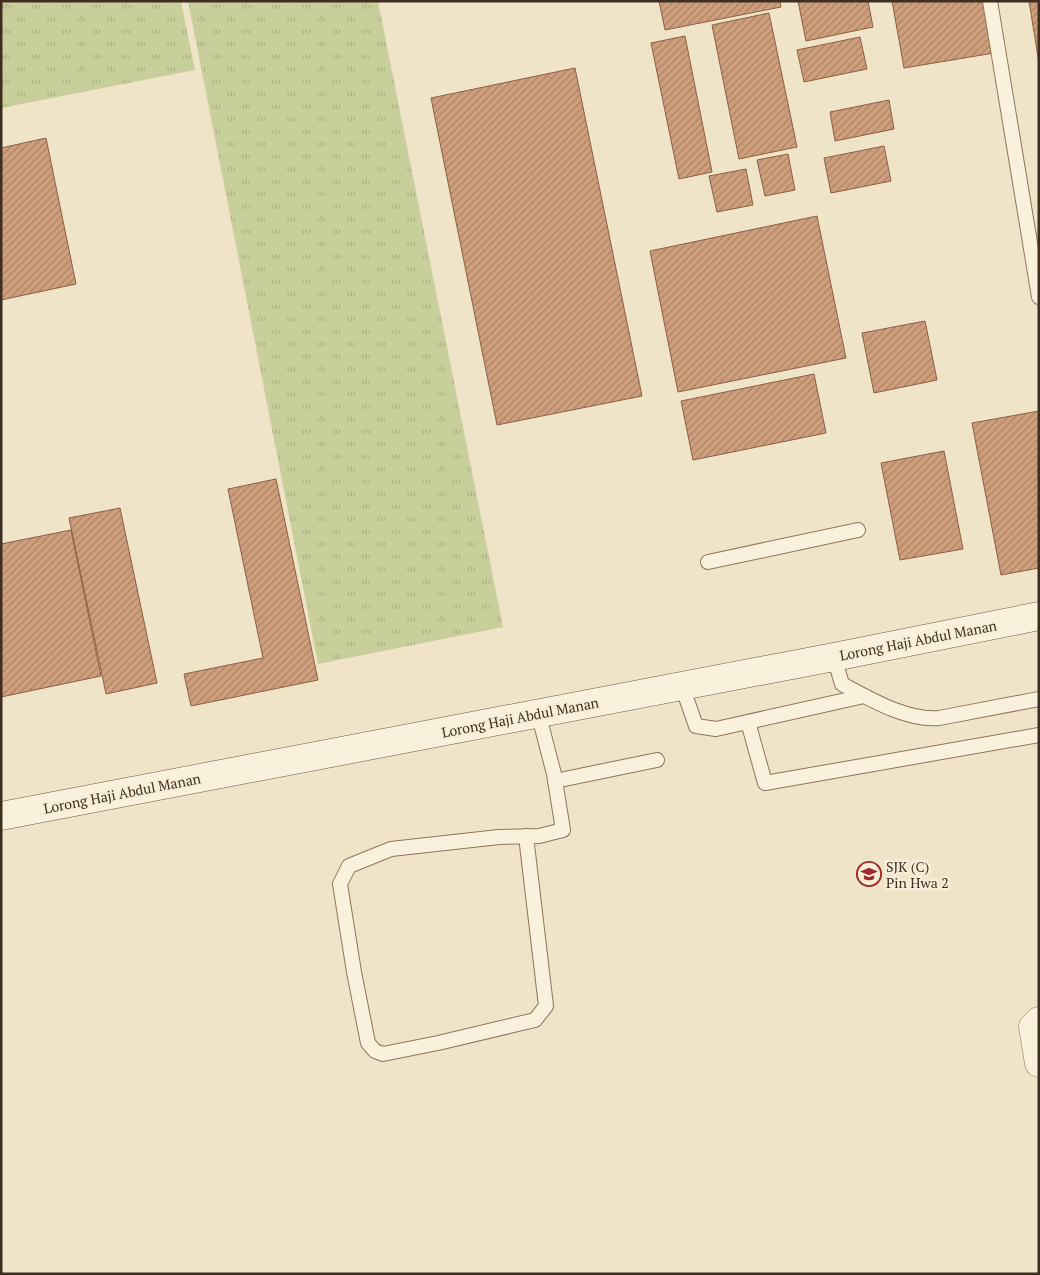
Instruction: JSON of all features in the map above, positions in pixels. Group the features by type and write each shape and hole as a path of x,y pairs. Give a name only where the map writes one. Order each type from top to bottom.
{"street":[{"name":"Lorong Haji Abdul Manan","path":"1,816 1039,616"},
{"path":"1036,1024 1039,1063"}],"lane":[{"path":"990,1 1039,297"},
{"path":"708,562 858,530"},
{"path":"834,657 842,684 864,696 912,716 926,719 1039,699"},
{"path":"682,686 696,726 716,729 864,696"},
{"path":"526,716 540,720 555,781 563,830 539,836 526,836 499,837 391,849 348,866 340,884 368,1043 375,1052 383,1054 535,1020 546,1006 526,836"},
{"path":"748,722 765,783 1039,735"},
{"path":"555,781 657,760"}],"green space":[{"path":"1,1 181,1 195,70 1,108"},
{"path":"188,1 378,1 503,627 318,664"}],"building":[{"path":"659,1 780,1 781,7 665,30"},
{"path":"798,1 868,1 873,27 806,41"},
{"path":"892,1 985,1 994,53 904,68"},
{"path":"1029,1 1039,1 1039,63"},
{"path":"769,13 797,147 739,159 712,25"},
{"path":"685,36 712,172 679,179 651,43"},
{"path":"860,37 867,69 804,82 797,50"},
{"path":"575,68 642,396 497,425 431,98"},
{"path":"889,100 894,129 835,141 830,112"},
{"path":"46,138 76,284 1,300 1,148"},
{"path":"884,146 891,181 831,193 824,158"},
{"path":"788,154 795,190 765,196 757,160"},
{"path":"746,169 753,205 717,212 709,176"},
{"path":"817,216 846,358 678,392 650,251"},
{"path":"925,321 937,380 874,393 862,333"},
{"path":"814,374 826,433 693,460 681,401"},
{"path":"1039,411 1039,568 1001,575 972,423"},
{"path":"944,451 963,549 900,560 881,463"},
{"path":"276,479 318,680 191,706 184,674 263,658 228,489"},
{"path":"120,508 157,683 106,694 69,518"},
{"path":"71,530 101,676 1,697 1,544"}],"place":[{"name":"SJK (C) Pin Hwa 2","path":"869,874"}]}
